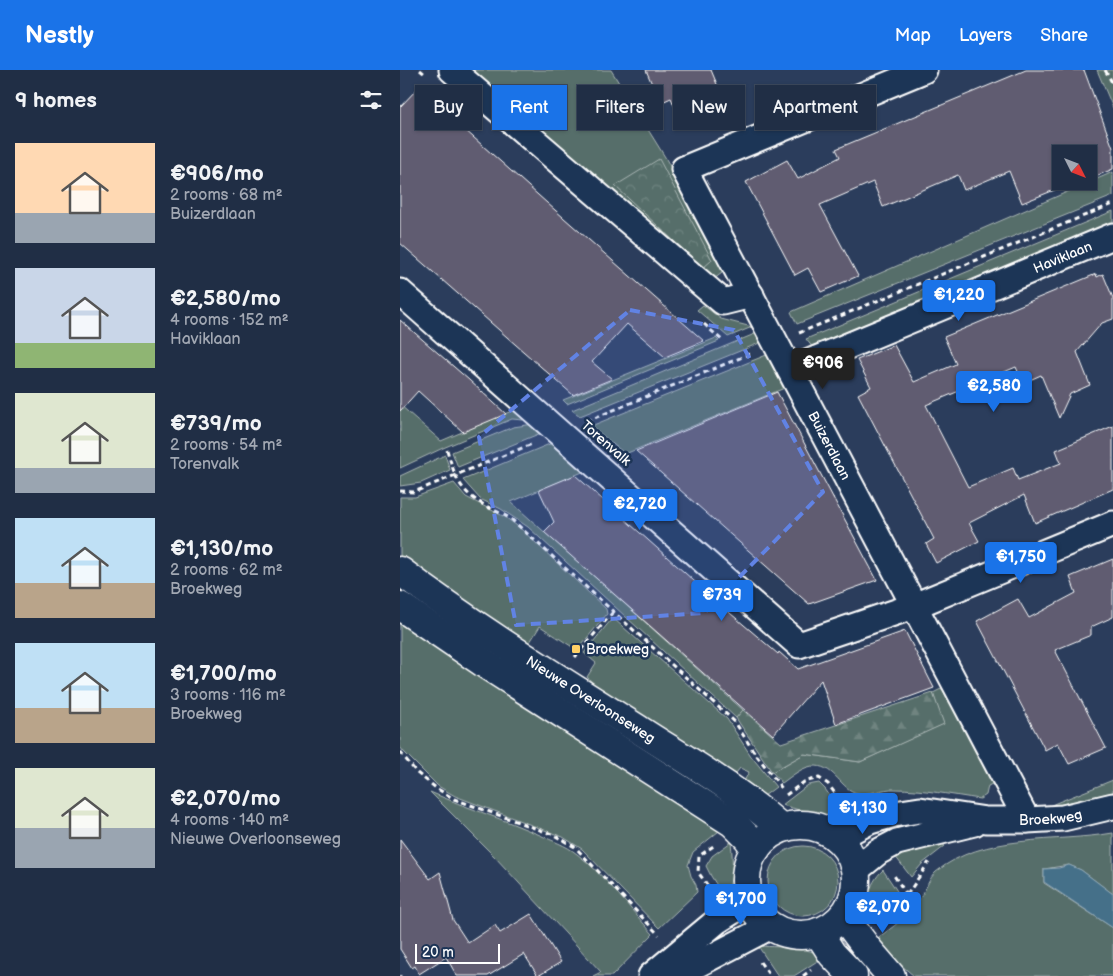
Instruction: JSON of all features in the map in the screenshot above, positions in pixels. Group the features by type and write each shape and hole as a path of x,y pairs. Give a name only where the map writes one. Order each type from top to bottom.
{"street":[{"path":"452,70 723,302 751,295"},
{"name":"Buizerdlaan","path":"924,70 684,169 1027,820"},
{"name":"Haviklaan","path":"790,370 1113,236"},
{"name":"Torenvalk","path":"400,292 799,645 914,606"},
{"path":"914,606 1113,524"},
{"name":"Nieuwe Overloonseweg","path":"400,571 499,641 724,784 757,807 781,828"},
{"name":"Nieuwe Overloonseweg","path":"400,606 488,666 733,823 756,849"},
{"name":"Broekweg","path":"838,838 870,822 894,814 920,810 986,820 1027,820 1063,818 1113,806"},
{"name":"Broekweg","path":"856,870 878,852 897,842 986,820"},
{"path":"792,825 814,826 838,838 851,855 856,870 856,888 851,903 843,916 832,926 818,932 797,935 783,932 760,917 750,900 746,885 748,866 756,849 767,837 781,828 792,825"},
{"path":"651,976 717,921 750,900"},
{"path":"843,916 891,976"},
{"path":"674,976 772,926"},
{"path":"818,932 832,954 853,976"}],"path":[{"path":"1105,70 1113,84"},
{"path":"447,450 463,488 472,497 510,518 735,722 752,749 786,795"},
{"path":"569,664 613,612"},
{"path":"400,752 417,773 454,799 554,835 575,847 665,941"}],"highlighted area":[{"path":"630,310 734,330 823,492 704,613 516,625 479,437"}],"green space":[{"path":"472,70 611,70 620,85 577,85 577,130 648,130 665,157 726,270 710,282 539,130 567,130 567,85 492,85 492,88"},
{"path":"1097,70 1113,70 1113,108"},
{"path":"659,159 712,260 703,268 615,186"},
{"path":"1113,172 1113,196 797,324 791,312 1072,190 1098,190 1098,179"},
{"path":"1113,211 1113,225 813,348 806,339"},
{"path":"703,305 721,319 752,327 728,337 697,310"},
{"path":"757,333 762,342 580,416 572,410"},
{"path":"716,338 719,341 567,404 563,400"},
{"path":"769,354 787,387 625,454 591,426"},
{"path":"400,405 441,441 514,410 524,417 523,420 512,419 400,468"},
{"path":"534,424 541,433 458,467 452,452 513,427"},
{"path":"552,443 585,471 511,502 743,710 736,718 528,527 501,509 480,499 463,480"},
{"path":"445,455 450,470 421,483 400,486 400,476"},
{"path":"454,483 466,497 505,517 520,528 606,609 607,614 577,650 540,626 530,642 501,636 400,562 400,497 415,497"},
{"path":"400,615 724,827 693,852 688,865 697,892 659,928 582,849 563,837 455,796 438,786 404,752 400,747"},
{"path":"614,619 727,719 751,756 776,787 764,796 743,783 749,772 740,768 733,777 625,714 587,677 596,663 584,653 611,620"},
{"path":"943,688 994,783 988,786 986,795 980,799 906,789 890,789 861,794 851,791 828,770 816,766 803,769 782,783 772,772 804,754 860,762 943,724 933,693"},
{"path":"933,693 944,724 860,762 804,754 772,772 736,718 743,710 781,743"},
{"path":"1113,780 1113,794 1051,806 1051,805"},
{"path":"819,783 845,819 833,820 782,805 808,785"},
{"path":"430,792 526,829 573,851 607,882 653,934 612,976 593,976 601,972 495,857"},
{"path":"1113,833 1113,894 1081,870 1069,865 1044,869 1044,883 1113,928 1113,976 914,976 895,960 876,939 895,925 915,905 936,872 955,860 975,851 1021,842"},
{"path":"731,842 732,870 725,898 706,866 712,856"},
{"path":"942,844 945,846 922,864 911,877 895,856 905,849"},
{"path":"803,846 816,849 828,856 835,868 838,881 835,894 828,906 816,913 803,916 790,913 778,906 771,894 768,881 771,868 778,856 790,849"},
{"path":"883,870 899,897 895,903 867,924 867,909 871,888"},
{"path":"758,946 802,949 818,954 822,958 794,976 778,976"}],"water":[{"path":"1069,865 1081,870 1113,894 1113,928 1044,882 1044,869"}],"building":[{"path":"646,70 711,70 717,85 673,85 673,103 671,98 663,102 663,85 652,85"},
{"path":"1026,70 1084,70 1113,148 1113,169 1098,175 1098,145 1052,145 1052,190 1054,190 1022,203 1009,171 964,190 958,175 883,207 873,182 820,205 858,276 821,292 808,268 795,275 746,182 787,160 798,179 840,157 836,149"},
{"path":"415,91 415,130 465,130 704,341 665,357 627,324 592,362 612,379 573,395 400,243 400,107"},
{"path":"1096,274 1097,277 1103,274 1113,298 1113,319 1102,323 1077,352 1090,385 1070,394 1059,418 1041,375 1023,383 1016,367 926,405 968,487 1013,468 1018,480 1061,463 1056,450 1113,426 1113,489 1035,523 1024,495 969,523 979,541 936,563 926,544 934,539 858,394 871,387 857,360 894,345 914,382 956,364 944,337"},
{"path":"400,320 506,414 463,432 418,391 400,411"},
{"path":"777,392 877,580 809,604 636,451"},
{"path":"575,475 730,613 798,669 905,631 934,688 836,724 821,680 773,735 544,532 554,522 539,490"},
{"path":"1113,559 1113,617 1091,627 1091,635 1055,650 1106,748 1069,764 1058,743 1045,750 977,621 1018,599 1029,618 1076,593 1070,577"},
{"path":"400,839 430,879 440,872 453,920 468,943 495,925 500,933 531,914 561,962 538,976 524,954 488,976 457,976 446,957 419,974 415,966 412,968 400,949"}],"place":[{"name":"Broekweg","path":"576,649"}]}
